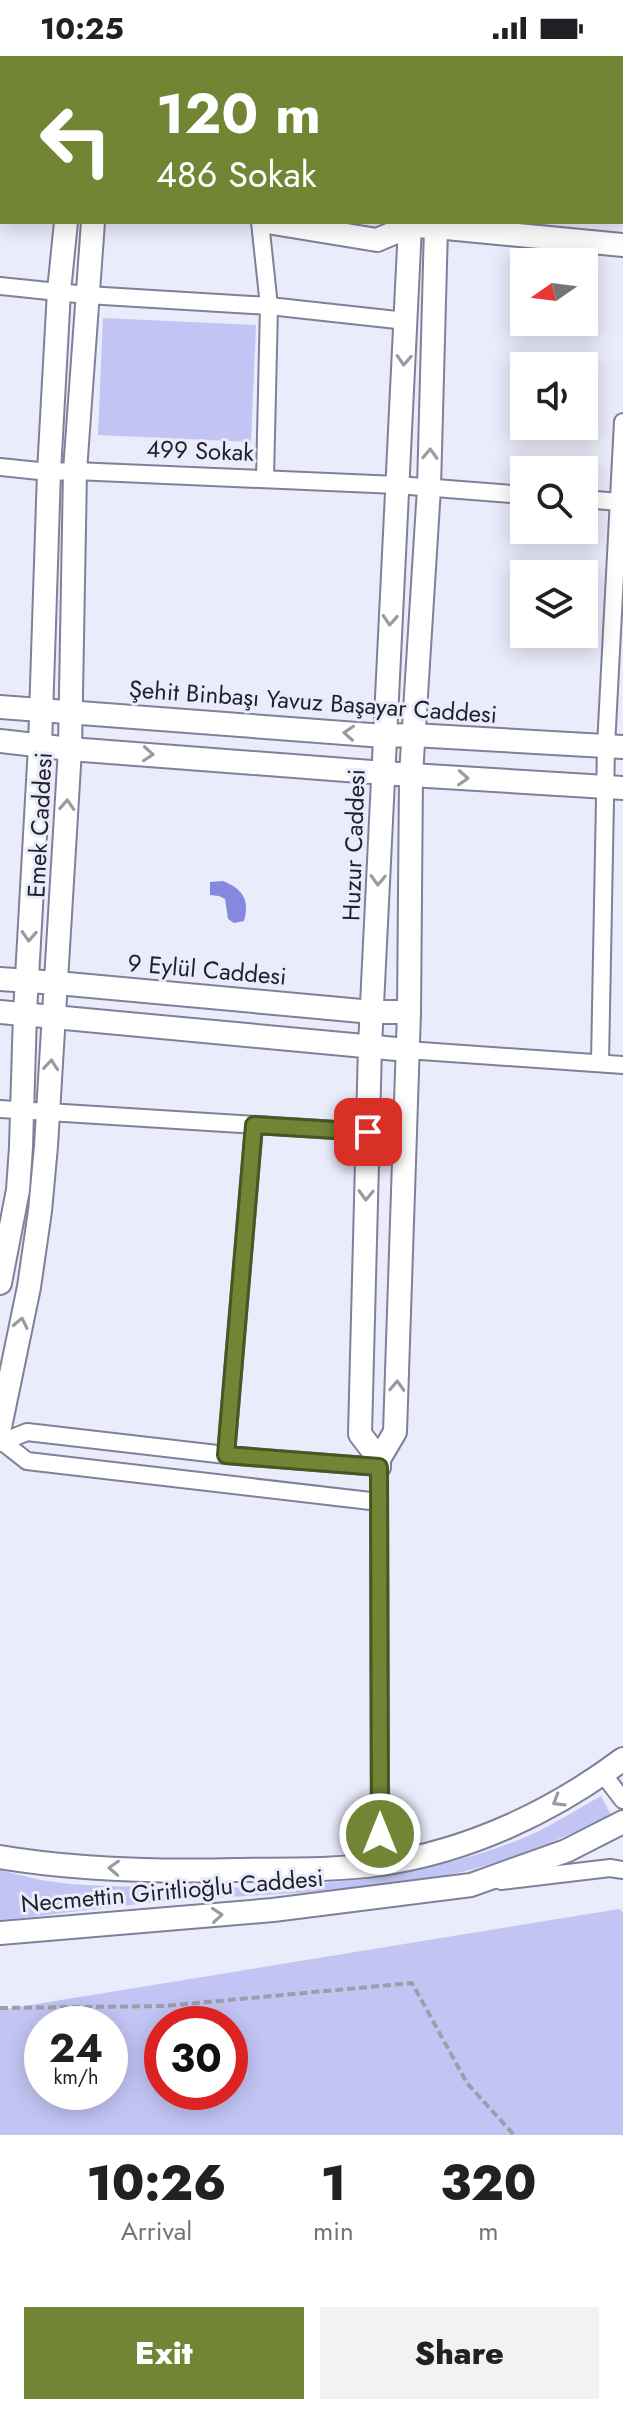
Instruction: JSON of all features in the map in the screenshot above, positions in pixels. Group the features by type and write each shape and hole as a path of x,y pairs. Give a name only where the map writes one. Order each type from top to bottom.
{"street":[{"name":"Emek Caddesi","path":"0,1283 18,1190 11,1110 27,981 40,746 49,472 66,224"},
{"name":"Emek Caddesi","path":"1,1437 40,1211 55,1016 70,749 75,471 93,224"},
{"path":"260,224 269,306 265,478"},
{"path":"279,224 377,240 406,224 436,224 623,245"},
{"name":"Huzur Caddesi","path":"379,1463 360,1434 370,1046 406,321 406,224"},
{"path":"380,1864 379,1463 395,1432 409,1012 411,775 429,488 436,224"},
{"path":"0,286 87,295 269,306 406,321"},
{"path":"600,1062 615,787 623,422"},
{"name":"499 Sokak","path":"0,467 49,472 265,478 510,494"},
{"path":"598,500 619,502"},
{"name":"Şehit Binbaşı Yavuz Başayar Caddesi","path":"0,707 384,736 614,746"},
{"path":"0,741 411,775 615,787"},
{"name":"9 Eylül Caddesi","path":"0,979 372,1012 409,1012"},
{"path":"0,1012 407,1050 623,1065"},
{"path":"11,1110 368,1132"},
{"path":"226,1455 254,1125"},
{"path":"1,1437 27,1432 226,1455 379,1463"},
{"path":"1,1437 27,1461 379,1502"},
{"name":"Necmettin Giritlioğlu Caddesi","path":"0,1857 40,1864 182,1872 380,1864 437,1852 535,1815 623,1759"},
{"path":"603,1774 623,1800"},
{"name":"Necmettin Giritlioğlu Caddesi","path":"0,1933 273,1910 471,1885 566,1851 623,1822"},
{"path":"471,1885 610,1868 623,1870"},
{"path":"0,1946 78,1927"}],"path":[{"path":"0,2008 164,2006 412,1983 467,2083 514,2135"}],"shaded area":[{"path":"103,318 256,325 251,442 98,435"},
{"path":"223,881 243,896 246,907 244,921 234,923 228,919 225,899 210,895 210,882"},
{"path":"601,1796 611,1815 507,1859 434,1878 320,1892 169,1901 0,1920 0,1870 41,1880 102,1886 207,1888 342,1881 430,1867 474,1855 527,1837"},
{"path":"619,1909 623,1912 623,2135 0,2135 0,2010 24,2006 24,2110 128,2110 128,2006 25,2006"}],"route":[{"path":"368,1132 254,1125 226,1455 379,1467 380,1834"}]}
